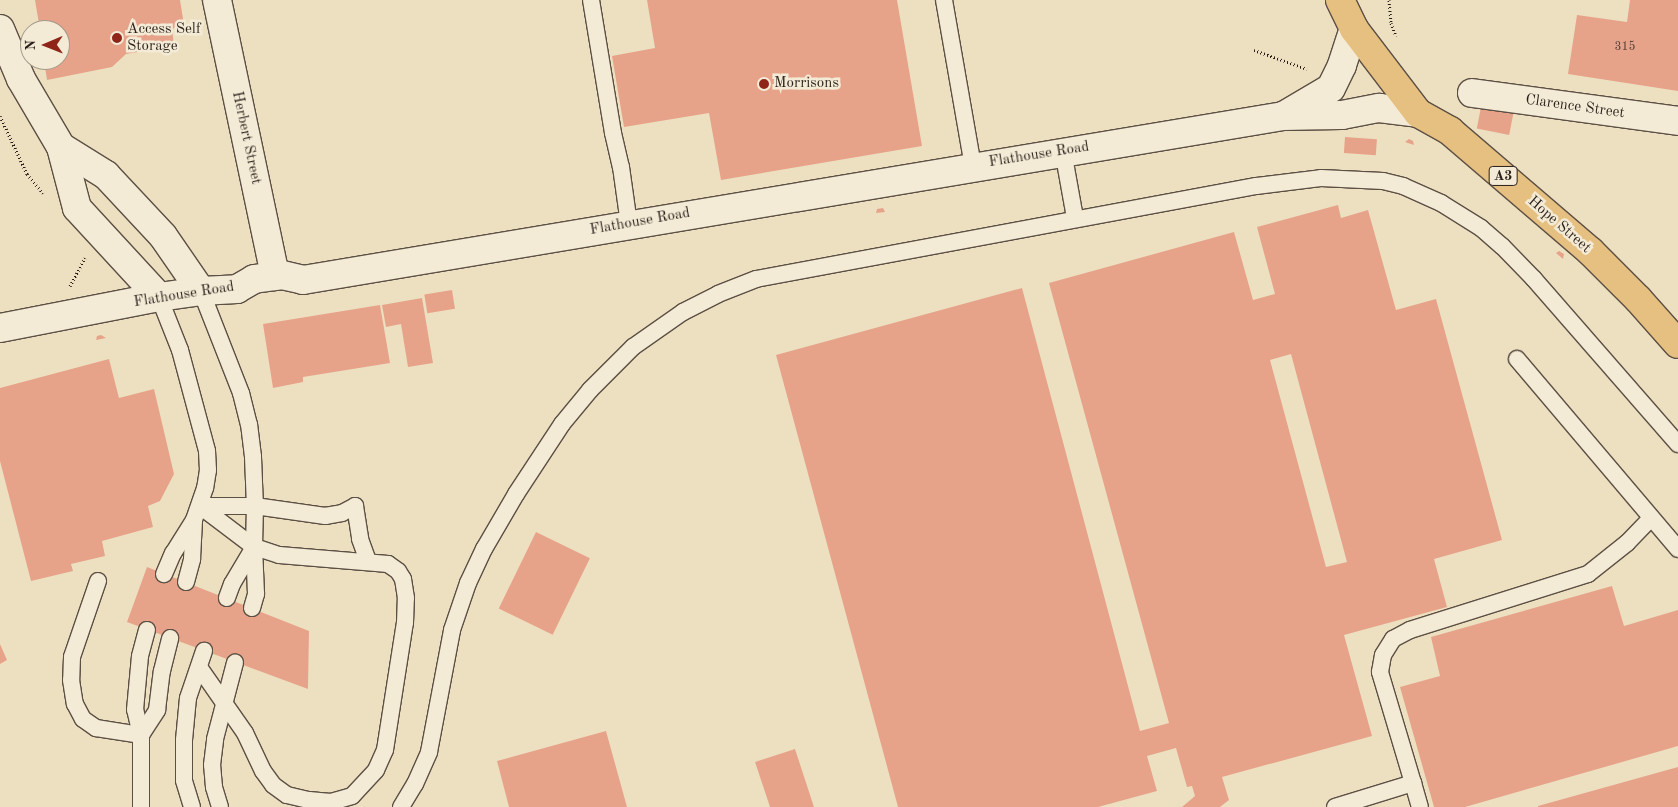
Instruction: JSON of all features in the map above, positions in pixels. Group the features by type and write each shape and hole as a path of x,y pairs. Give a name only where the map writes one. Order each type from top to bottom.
{"main road":[{"name":"Hope Street","path":"1340,0 1354,29 1418,113 1450,131 1590,251 1638,299 1678,344"}],"street":[{"name":"Herbert Street","path":"216,0 275,276"},
{"path":"0,29 21,79 61,147 77,208 159,298"},
{"path":"1283,116 1331,88 1342,65 1354,29"},
{"name":"Clarence Street","path":"1472,93 1678,121"},
{"path":"1283,116 1342,115 1379,108 1418,113"},
{"name":"Flathouse Road","path":"0,328 201,291 237,289 254,279 282,275 303,280 973,166 1283,116"},
{"path":"61,147 106,174 163,236 201,291"}],"lane":[{"path":"591,0 613,134 621,167 629,224"},
{"path":"944,0 973,166"},
{"path":"1063,152 1075,218"},
{"path":"401,807 415,784 429,752 452,630 475,568 516,494 562,424 586,394 633,347 683,312 718,294 756,279 1075,218 1256,186 1315,178 1370,179 1403,186 1456,212 1502,246 1534,279 1678,444"},
{"path":"201,291 245,408 251,443 255,506 256,594 252,608"},
{"path":"159,298 180,350 207,451 208,470 197,513 192,559 186,582"},
{"path":"1517,359 1650,519 1678,549"},
{"path":"197,513 255,506 325,516 342,513 355,506 360,539 368,561"},
{"path":"197,513 254,547 279,555 388,564 401,574 406,591 404,623 385,750 376,770 352,796 331,802 308,800 287,795 273,785 263,771 246,733 199,667"},
{"path":"164,574 173,553 197,513"},
{"path":"1420,807 1380,672 1382,655 1393,639 1410,630 1588,574 1627,543 1650,519"},
{"path":"227,598 232,584 254,547"},
{"path":"98,581 72,657 71,680 75,704 83,719 96,728 141,735"},
{"path":"141,807 141,735 134,710 140,656 147,630"},
{"path":"141,735 156,710 162,671 170,638"},
{"path":"192,807 184,780 184,740 188,698 204,651"},
{"path":"220,807 214,787 212,765 215,739 223,702 235,663"},
{"path":"1335,807 1413,783"}],"path":[{"path":"1389,0 1391,23 1397,40"},
{"path":"1254,50 1307,70 1316,69"}],"building":[{"name":"Access Self Storage","path":"35,0 180,0 184,25 172,29 174,46 126,54 112,67 47,80 46,70 70,70 70,20 38,20"},
{"name":"Morrisons","path":"647,0 897,0 922,146 721,180 709,113 624,127 612,56 655,48"},
{"path":"1630,0 1678,0 1678,91 1568,74 1577,15 1627,22"},
{"path":"1481,107 1513,113 1509,135 1477,129"},
{"path":"1345,137 1377,139 1376,155 1344,153"},
{"path":"1409,139 1413,141 1414,145 1405,142"},
{"path":"1338,205 1341,218 1368,210 1396,310 1436,299 1502,540 1434,559 1447,607 1344,635 1372,736 1222,777 1229,800 1220,807 1182,807 1195,796 1192,786 1187,787 1176,748 1147,756 1157,791 1098,807 898,807 776,355 1022,288 1140,731 1169,723 1049,283 1234,232 1253,300 1275,294 1257,227","holes":["1291,354 1347,562 1326,567 1270,360"]},
{"path":"883,208 885,212 876,213 877,209"},
{"path":"1559,251 1564,254 1563,259 1556,253"},
{"path":"452,290 455,309 427,313 424,294"},
{"path":"422,298 433,363 408,367 401,324 386,327 382,305"},
{"path":"380,305 390,363 303,377 303,382 273,388 263,324"},
{"path":"101,335 106,338 96,340 97,336"},
{"path":"109,359 119,398 154,389 174,474 160,501 148,506 153,527 102,541 105,556 71,564 73,571 31,581 0,461 0,388"},
{"path":"536,532 590,558 553,635 499,608"},
{"path":"147,567 309,631 308,689 127,622"},
{"path":"1612,586 1624,626 1678,610 1678,746 1465,807 1434,807 1400,687 1440,676 1431,637"},
{"path":"0,644 7,660 0,664"},
{"path":"606,731 627,807 509,807 497,761"},
{"path":"795,749 814,807 770,807 755,762"},
{"path":"1678,767 1678,807 1538,807 1538,806"}],"place":[{"name":"Access Self Storage","path":"117,38"},
{"name":"Morrisons","path":"764,84"}]}
